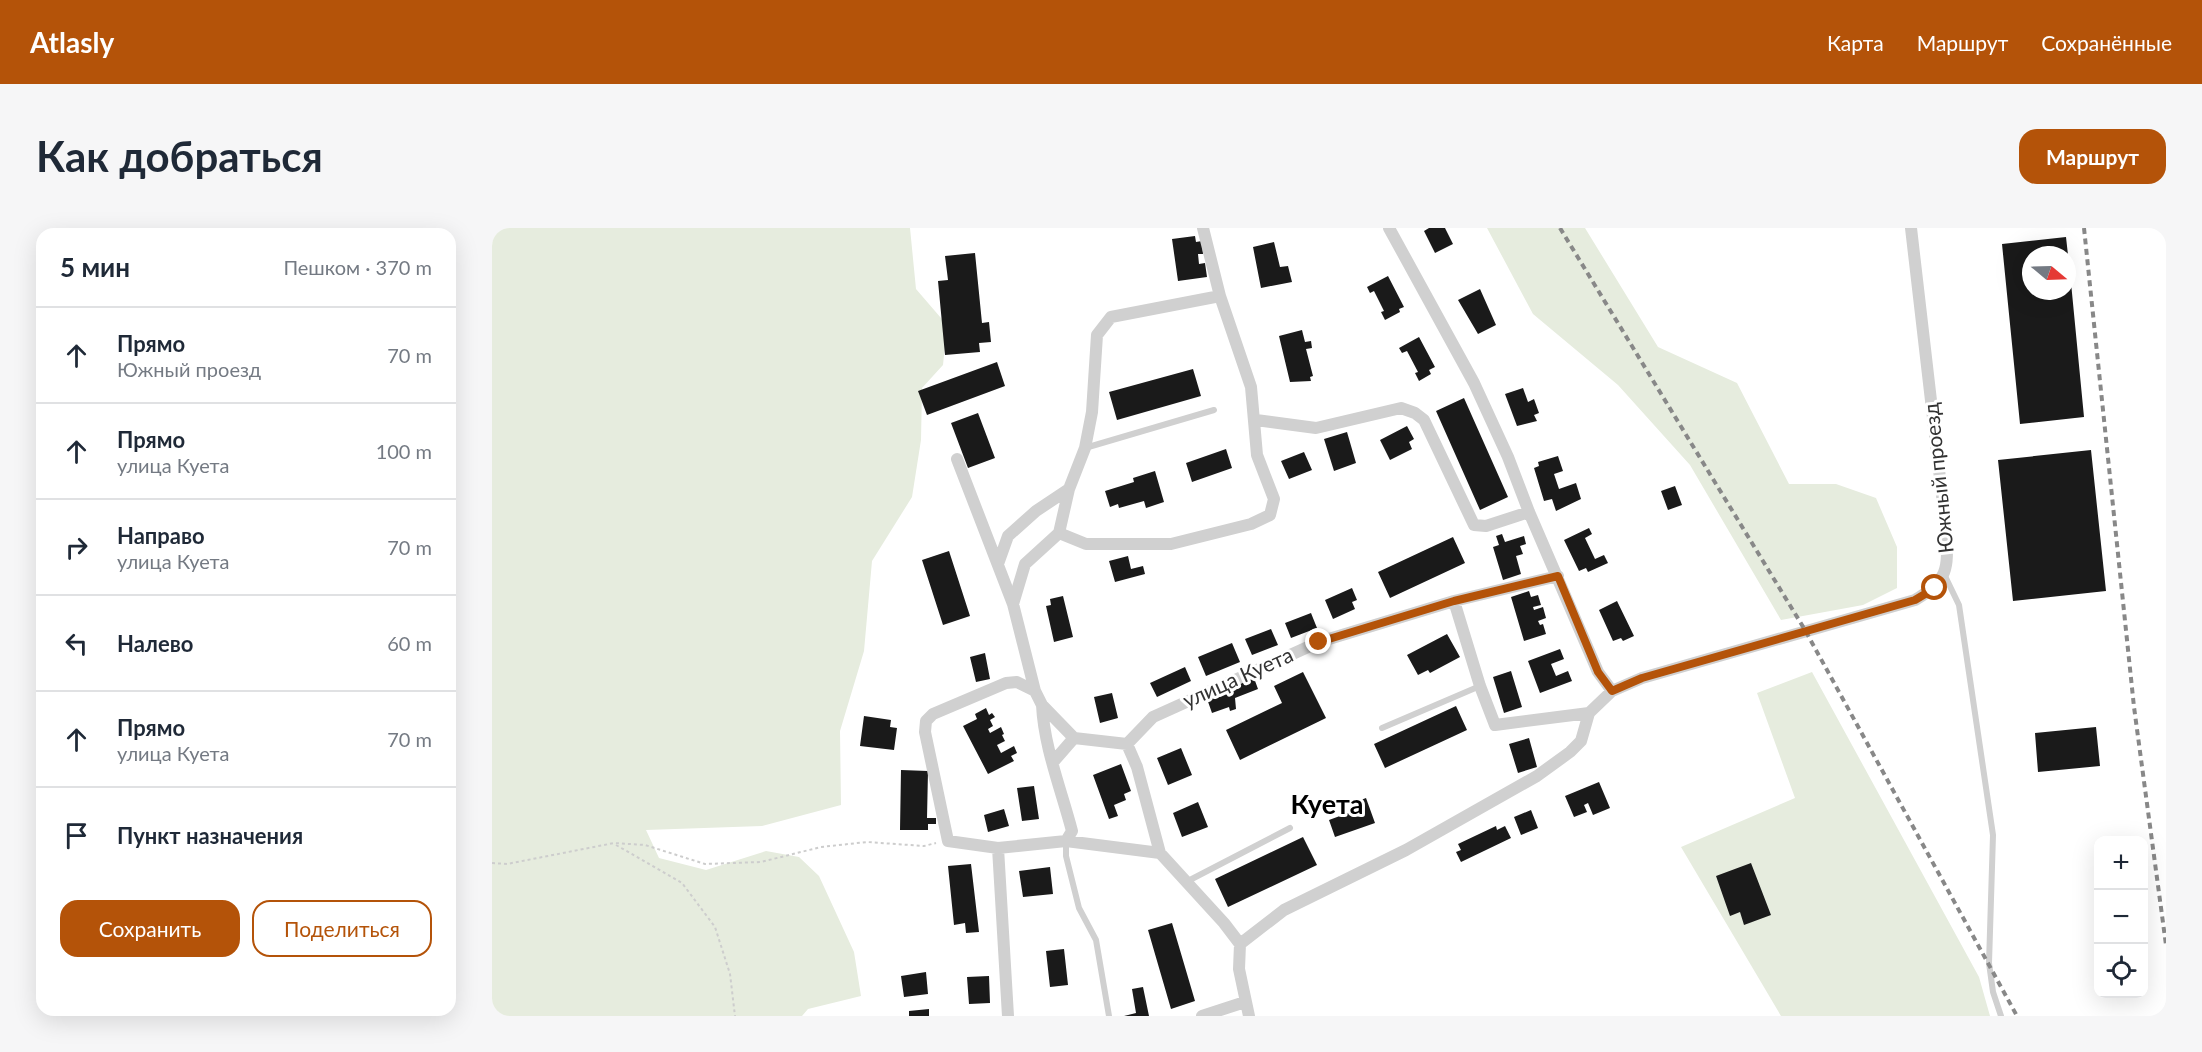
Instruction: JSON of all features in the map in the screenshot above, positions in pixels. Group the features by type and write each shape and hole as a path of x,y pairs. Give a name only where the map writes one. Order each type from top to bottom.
{"street":[{"path":"1059,533 1086,544 1171,544 1251,524 1270,515 1274,499 1257,455 1256,420 1251,387 1220,296 1203,228"},
{"path":"1240,944 1284,910 1406,850 1537,776 1581,741 1589,713 1612,691 1598,672 1529,512 1508,457 1474,383 1389,228"},
{"name":"Южный проезд","path":"1612,691 1642,678 1915,600 1935,588 1945,576 1948,563 1946,530 1911,228"},
{"path":"1013,604 1024,564 1059,533 1069,489 1085,448 1092,412 1097,335 1111,317 1220,296"},
{"path":"1256,420 1316,428 1401,408 1424,420 1474,525 1486,526 1529,512"},
{"path":"957,459 1013,604 1035,691 1042,705 1074,738 1127,744 1137,767 1160,853 1240,944 1239,969 1249,1016"},
{"path":"998,564 1008,536 1036,511 1069,489"},
{"name":"улица Куета","path":"1127,744 1153,717 1319,642 1454,601 1558,576"},
{"path":"1454,601 1480,686 1495,725 1589,713"},
{"path":"1035,691 1017,682 1006,683 933,714 926,721 925,732 948,841 998,848 1066,841 1160,853"},
{"path":"1042,705 1045,738 1054,760 1072,831 1066,841"},
{"path":"1054,760 1074,738"},
{"path":"998,848 1008,1016"},
{"path":"1202,1016 1245,1002"}],"lane":[{"path":"1085,448 1214,410"},
{"path":"1945,576 1959,605 1993,835 1989,963 1993,992 2001,1016"},
{"path":"1382,728 1480,686"},
{"path":"1186,882 1290,828"},
{"path":"1066,841 1066,856 1079,908 1096,940 1109,1016"}],"path":[{"path":"492,863 507,864 614,843 645,845 705,864 761,862 820,847 856,843 924,846 948,841"},
{"path":"614,843 682,882 715,927 730,974 735,1016"}],"shaded area":[{"path":"492,228 910,228 916,289 947,325 943,365 922,388 921,440 912,497 872,561 864,651 840,731 841,805 762,826 646,830 659,858 706,870 766,851 799,857 819,876 854,952 861,996 808,1009 802,1016 492,1016"},
{"path":"1487,228 1585,228 1658,347 1737,383 1789,484 1836,484 1876,498 1897,547 1897,588 1863,605 1781,620 1690,465 1618,385 1533,314"},
{"path":"1812,672 1979,977 1990,1016 1781,1016 1681,847 1795,798 1757,693"}],"building":[{"path":"1429,228 1445,228 1453,244 1435,253 1424,231"},
{"path":"1195,236 1196,242 1202,241 1203,254 1198,254 1199,264 1205,263 1207,277 1178,281 1172,239"},
{"path":"2066,237 2067,246 2022,246 2022,300 2073,300 2084,417 2020,424 2002,244"},
{"path":"1274,242 1280,267 1288,266 1292,282 1261,288 1253,247"},
{"path":"975,253 982,323 989,322 991,342 979,343 980,352 945,355 938,281 948,280 945,256"},
{"path":"1388,276 1404,307 1399,309 1400,312 1385,320 1381,312 1384,311 1374,291 1370,293 1367,287"},
{"path":"1480,289 1496,325 1478,334 1458,300"},
{"path":"1302,330 1305,342 1311,341 1312,348 1306,349 1313,376 1310,377 1311,381 1290,382 1279,336"},
{"path":"1419,337 1435,367 1429,370 1431,374 1419,381 1415,373 1418,372 1407,351 1402,353 1399,348"},
{"path":"997,362 1005,386 927,415 918,391"},
{"path":"1193,369 1201,396 1117,420 1109,392"},
{"path":"1523,388 1528,402 1534,399 1539,413 1534,415 1537,421 1517,426 1505,394"},
{"path":"1464,398 1508,497 1480,510 1436,411"},
{"path":"978,413 995,458 968,468 951,423"},
{"path":"1407,426 1414,439 1409,442 1412,449 1390,460 1380,440"},
{"path":"1347,432 1356,463 1334,471 1324,439"},
{"path":"1226,449 1232,468 1192,482 1186,463"},
{"path":"2091,450 2106,591 2013,601 1998,460"},
{"path":"1304,452 1312,470 1289,479 1281,461"},
{"path":"1558,456 1563,471 1554,474 1559,489 1576,483 1581,499 1556,511 1552,499 1544,501 1534,468 1539,466 1538,462"},
{"path":"1155,471 1164,502 1146,508 1144,501 1119,508 1118,504 1110,507 1105,491 1134,482 1133,478"},
{"path":"1675,486 1682,505 1668,510 1661,491"},
{"path":"1589,528 1592,534 1585,538 1595,559 1604,555 1608,563 1588,572 1586,568 1579,571 1564,540"},
{"path":"1502,534 1505,542 1524,536 1526,544 1520,546 1523,554 1516,556 1521,574 1503,580 1493,547 1499,545 1496,536"},
{"path":"1453,537 1465,563 1390,598 1378,572"},
{"path":"949,551 970,616 943,625 922,560"},
{"path":"1128,556 1131,569 1143,566 1145,574 1115,582 1109,561"},
{"path":"1352,588 1357,600 1352,602 1355,609 1333,619 1325,600"},
{"path":"1529,591 1531,597 1538,595 1541,605 1533,607 1534,610 1543,607 1546,618 1538,621 1540,625 1543,624 1546,634 1524,641 1511,597"},
{"path":"1063,596 1073,637 1054,642 1046,606 1051,605 1050,599"},
{"path":"1617,601 1634,636 1623,641 1621,638 1613,641 1599,610"},
{"path":"1311,613 1317,628 1291,638 1285,623"},
{"path":"1271,629 1278,645 1252,655 1245,639"},
{"path":"1447,634 1460,657 1430,673 1428,670 1418,675 1407,655"},
{"path":"1232,643 1240,662 1206,676 1198,657"},
{"path":"1560,649 1564,659 1551,664 1556,676 1568,671 1572,681 1540,693 1528,661"},
{"path":"985,653 990,679 976,682 970,657"},
{"path":"1185,667 1191,681 1157,697 1150,683"},
{"path":"1511,671 1522,707 1504,713 1493,677"},
{"path":"1303,672 1326,718 1240,760 1226,730 1282,703 1274,686"},
{"path":"1254,678 1258,689 1235,698 1236,709 1230,711 1229,707 1212,713 1206,696"},
{"path":"1112,693 1118,718 1100,723 1094,697"},
{"path":"1456,706 1467,730 1385,768 1374,744"},
{"path":"986,708 989,715 992,713 995,717 990,720 993,726 988,729 990,733 1001,727 1004,734 1002,735 1005,741 997,745 1001,753 1014,746 1017,753 1011,756 1014,761 988,774 963,726 977,719 975,714"},
{"path":"864,716 891,720 890,727 897,728 894,750 860,746"},
{"path":"2096,727 2100,766 2038,772 2035,733"},
{"path":"1529,738 1537,767 1518,773 1509,744"},
{"path":"1181,748 1192,775 1168,785 1157,758"},
{"path":"1121,764 1131,791 1124,794 1126,800 1114,805 1118,816 1109,819 1093,775"},
{"path":"901,770 928,771 927,818 936,818 936,824 928,824 928,830 900,830"},
{"path":"1599,782 1610,808 1593,815 1588,803 1584,805 1587,812 1574,817 1565,796"},
{"path":"1034,786 1039,819 1022,821 1017,788"},
{"path":"1366,798 1375,823 1335,837 1329,820 1356,810 1353,803"},
{"path":"1198,802 1208,827 1182,837 1173,813"},
{"path":"1004,809 1009,826 988,832 984,815"},
{"path":"1531,810 1538,828 1521,835 1514,817"},
{"path":"1496,826 1497,830 1505,826 1511,838 1461,862 1456,852 1461,850 1458,844"},
{"path":"1303,837 1317,865 1228,907 1215,879"},
{"path":"1751,863 1771,915 1744,925 1740,912 1730,916 1716,876"},
{"path":"971,864 979,932 966,933 965,923 954,925 948,866"},
{"path":"1050,867 1053,894 1023,897 1019,871"},
{"path":"1172,923 1195,1001 1171,1009 1148,930"},
{"path":"1064,949 1068,985 1050,987 1046,951"},
{"path":"926,972 928,994 904,997 901,976"},
{"path":"989,976 990,1003 969,1004 967,977"},
{"path":"1143,987 1149,1016 1124,1016 1136,1013 1132,989"},
{"path":"929,1009 929,1016 909,1016 909,1011"}],"railway":[{"path":"1560,228 1805,630 2017,1016"},
{"path":"2084,228 2134,707 2166,945"}],"district":[{"name":"Куета","path":"1327,805"}],"route":[{"path":"1319,642 1454,601 1558,576 1598,672 1612,691 1642,678 1915,600 1935,588"}]}
